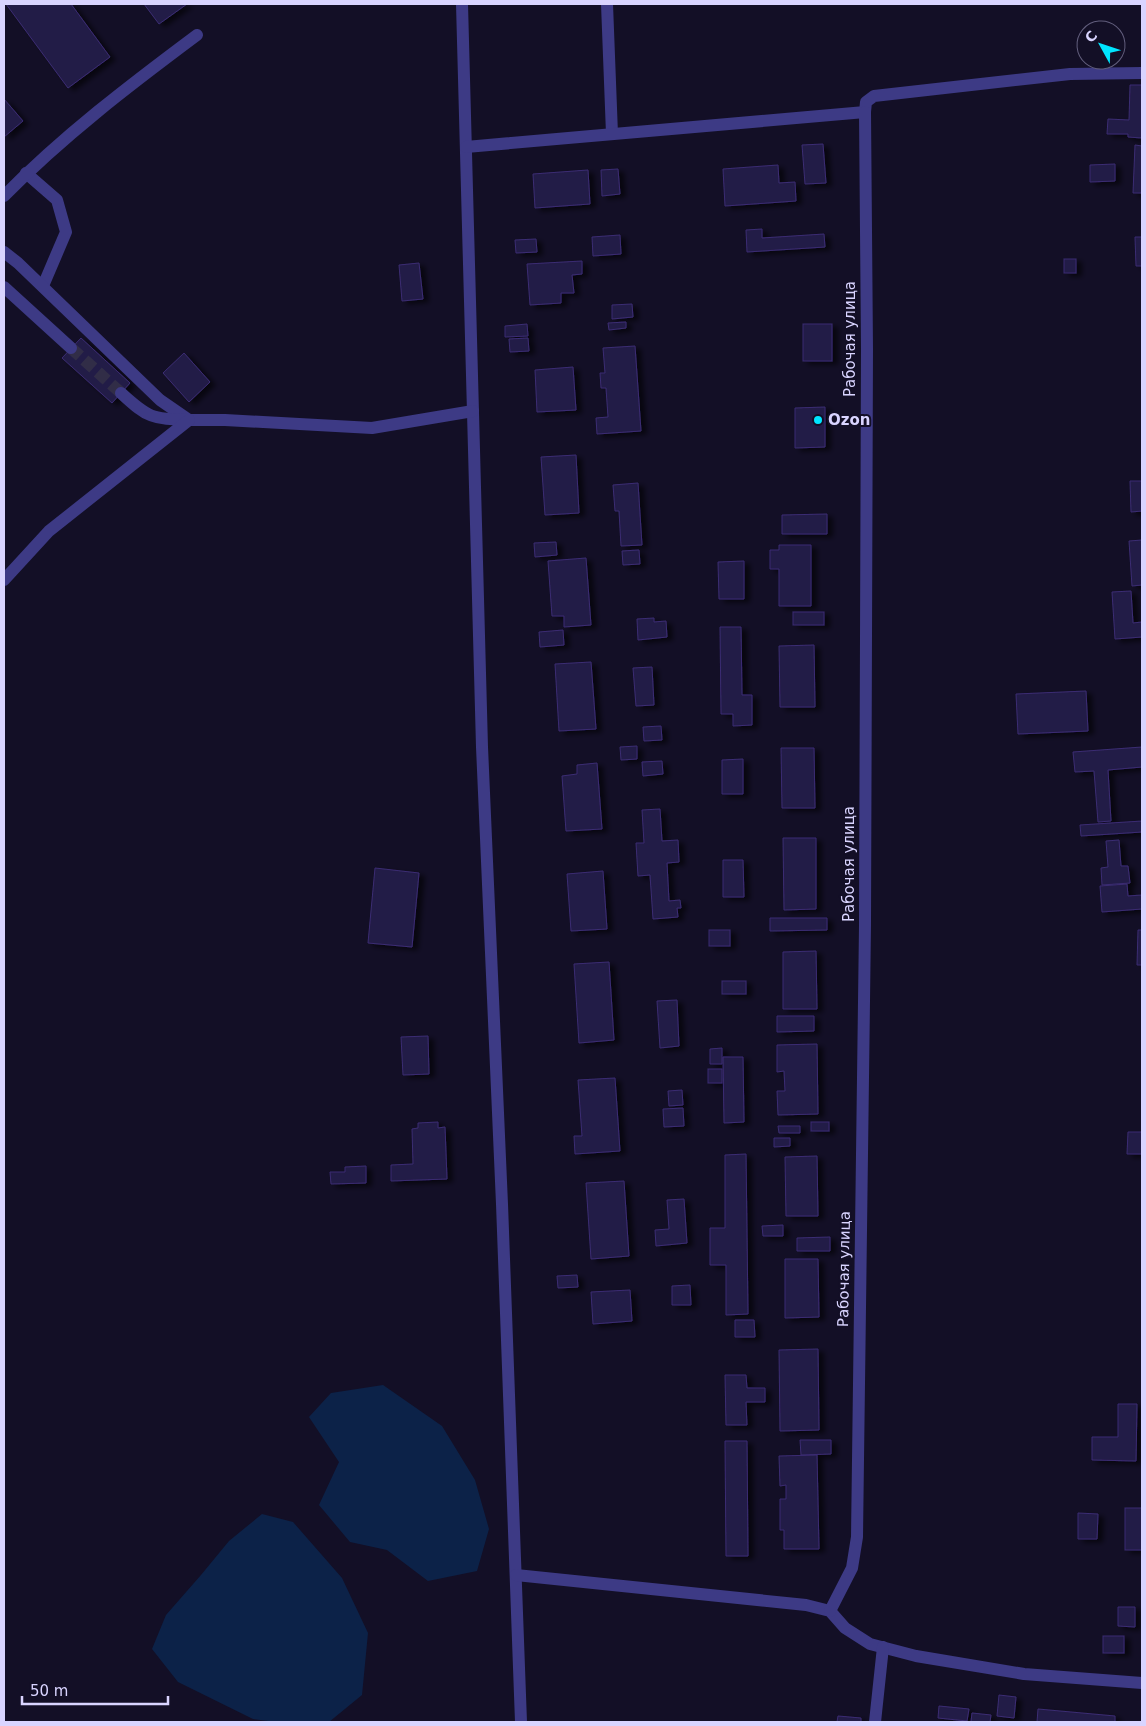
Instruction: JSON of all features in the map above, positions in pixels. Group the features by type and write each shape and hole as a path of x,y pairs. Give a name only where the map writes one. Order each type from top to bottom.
{"street":[{"path":"462,4 482,747 502,1204 521,1722"},
{"path":"607,4 612,134"},
{"path":"4,196 26,173 112,99 197,35"},
{"path":"466,147 865,112 866,102 874,96 1070,74 1142,73"},
{"name":"Рабочая улица","path":"830,1611 852,1568 858,1537 865,915 867,295 865,112"},
{"path":"26,173 57,200 66,232 43,286"},
{"path":"4,252 18,262 160,400 189,420"},
{"path":"4,287 71,348"},
{"path":"121,394 141,412 160,419 225,420 372,428 473,411"},
{"path":"4,580 49,531 189,420"},
{"path":"516,1575 806,1605 830,1611 845,1628 870,1644 916,1656 1024,1674 1142,1683"},
{"path":"875,1722 883,1647"}],"water":[{"path":"383,1385 442,1426 475,1480 489,1529 477,1571 428,1581 387,1550 350,1542 319,1505 339,1462 309,1417 331,1393"},
{"path":"262,1514 293,1522 342,1578 368,1633 362,1695 329,1722 277,1722 253,1719 178,1682 152,1649 166,1615 229,1541"}],"building":[{"path":"6,4 71,4 110,57 68,88"},
{"path":"144,4 187,4 159,24"},
{"path":"1130,85 1142,85 1142,138 1128,137 1128,134 1107,134 1108,119 1129,120"},
{"path":"4,99 23,121 4,137"},
{"path":"823,144 826,183 805,184 802,145"},
{"path":"1135,145 1142,146 1142,193 1133,193"},
{"path":"1115,164 1115,181 1090,182 1090,165"},
{"path":"778,165 779,183 795,182 796,201 725,206 723,169"},
{"path":"618,169 620,194 602,196 601,170"},
{"path":"588,170 590,204 535,208 533,174"},
{"path":"762,229 762,238 824,234 825,247 747,252 746,230"},
{"path":"620,235 621,254 593,256 592,237"},
{"path":"1135,237 1142,237 1142,266 1136,266"},
{"path":"536,239 537,252 516,253 515,240"},
{"path":"1064,259 1076,259 1076,273 1064,273"},
{"path":"582,261 582,274 572,275 574,293 561,293 561,303 530,305 527,264"},
{"path":"419,263 423,299 402,301 399,265"},
{"path":"632,304 633,317 612,319 612,305"},
{"path":"626,322 626,328 609,330 608,323"},
{"path":"527,324 528,336 505,337 505,326"},
{"path":"803,324 832,324 832,361 803,361"},
{"path":"81,338 130,383 112,403 62,358"},
{"path":"528,338 529,351 510,352 509,339"},
{"path":"635,346 641,431 597,434 596,418 608,417 606,388 601,388 600,373 605,373 603,348"},
{"path":"184,353 210,382 189,402 163,373"},
{"path":"573,367 576,410 537,412 535,370"},
{"path":"825,407 825,447 795,448 795,408"},
{"path":"576,455 579,513 545,515 541,457"},
{"path":"1130,481 1142,481 1142,511 1131,512"},
{"path":"638,483 642,545 621,546 619,511 615,511 613,485"},
{"path":"827,514 827,534 782,534 782,515"},
{"path":"1142,540 1142,585 1132,586 1129,541"},
{"path":"556,542 557,555 535,557 534,543"},
{"path":"779,545 811,545 811,606 779,606 779,569 770,569 770,550 779,550"},
{"path":"639,550 640,564 623,565 622,551"},
{"path":"586,558 591,625 564,627 564,616 552,616 548,561"},
{"path":"744,561 744,599 719,599 718,562"},
{"path":"1131,591 1133,623 1142,622 1142,637 1115,639 1112,592"},
{"path":"793,612 824,612 824,625 793,625"},
{"path":"654,618 654,622 666,621 667,637 638,640 637,619"},
{"path":"720,627 741,627 742,695 752,695 752,725 733,726 733,714 721,714"},
{"path":"563,630 564,645 540,647 539,632"},
{"path":"814,645 815,707 780,707 779,646"},
{"path":"591,662 596,729 559,731 555,664"},
{"path":"652,667 654,705 636,706 633,668"},
{"path":"1086,691 1088,731 1018,734 1016,694"},
{"path":"661,726 662,740 644,741 643,727"},
{"path":"637,746 637,759 621,760 620,747"},
{"path":"1142,747 1142,767 1108,770 1111,821 1098,822 1094,771 1075,772 1073,752"},
{"path":"781,748 814,748 815,808 782,808"},
{"path":"743,759 743,794 722,794 722,760"},
{"path":"662,761 663,774 643,776 642,762"},
{"path":"597,763 602,829 566,831 562,776 577,774 577,765"},
{"path":"660,809 662,841 678,840 679,862 667,863 669,901 680,900 681,908 677,908 678,917 653,919 650,875 638,876 636,843 644,843 642,810"},
{"path":"1142,821 1142,832 1081,836 1080,825"},
{"path":"783,838 816,838 816,909 784,910"},
{"path":"1119,840 1121,866 1128,866 1130,883 1102,885 1101,868 1108,867 1106,841"},
{"path":"723,860 743,860 744,897 723,897"},
{"path":"375,868 419,873 412,947 368,943"},
{"path":"603,871 607,929 571,931 567,874"},
{"path":"1127,884 1128,896 1142,895 1142,909 1102,912 1100,886"},
{"path":"770,918 827,918 827,930 770,931"},
{"path":"709,930 730,930 730,946 709,946"},
{"path":"1138,930 1142,930 1142,965 1137,965"},
{"path":"816,951 817,1009 783,1009 783,952"},
{"path":"609,962 614,1040 579,1043 574,964"},
{"path":"722,981 746,981 746,994 722,994"},
{"path":"677,1000 679,1046 660,1048 657,1001"},
{"path":"777,1016 814,1016 814,1031 777,1032"},
{"path":"428,1036 429,1074 403,1075 401,1037"},
{"path":"817,1044 818,1114 778,1115 777,1091 785,1091 784,1071 777,1072 777,1045"},
{"path":"722,1048 722,1064 710,1064 710,1049"},
{"path":"723,1057 743,1057 744,1122 724,1123"},
{"path":"708,1069 722,1069 722,1083 708,1083"},
{"path":"615,1078 620,1151 575,1154 574,1136 582,1136 578,1080"},
{"path":"682,1090 683,1105 669,1106 668,1091"},
{"path":"683,1108 684,1126 664,1127 663,1109"},
{"path":"438,1122 438,1128 445,1127 447,1179 391,1181 391,1165 413,1164 412,1129 418,1128 418,1123"},
{"path":"811,1122 829,1122 829,1131 811,1131"},
{"path":"778,1126 800,1126 800,1133 779,1133"},
{"path":"1128,1132 1142,1132 1142,1154 1127,1154"},
{"path":"774,1138 790,1138 790,1146 774,1147"},
{"path":"746,1154 748,1314 726,1315 726,1265 710,1265 710,1228 725,1228 725,1155"},
{"path":"817,1156 818,1216 786,1216 785,1157"},
{"path":"366,1166 366,1183 331,1184 330,1172 345,1172 345,1167"},
{"path":"624,1181 629,1256 591,1259 586,1183"},
{"path":"684,1199 687,1243 656,1246 655,1230 669,1229 667,1200"},
{"path":"783,1225 783,1236 763,1236 762,1226"},
{"path":"830,1237 830,1251 797,1251 797,1238"},
{"path":"785,1259 818,1259 819,1317 785,1318"},
{"path":"577,1275 578,1287 558,1288 557,1276"},
{"path":"690,1285 691,1305 672,1305 672,1286"},
{"path":"630,1290 632,1321 593,1324 591,1292"},
{"path":"735,1320 754,1320 755,1337 735,1337"},
{"path":"818,1349 819,1430 780,1431 779,1350"},
{"path":"725,1375 746,1375 747,1388 765,1388 765,1402 746,1402 747,1425 726,1425"},
{"path":"1118,1404 1137,1404 1136,1461 1092,1460 1092,1437 1118,1437"},
{"path":"800,1440 831,1440 831,1454 801,1455"},
{"path":"725,1441 747,1441 748,1556 726,1556"},
{"path":"817,1455 819,1549 784,1549 784,1530 780,1530 780,1499 786,1499 786,1485 780,1486 779,1456"},
{"path":"1125,1508 1142,1508 1142,1550 1125,1550"},
{"path":"1078,1513 1098,1514 1097,1539 1078,1539"},
{"path":"1118,1607 1135,1607 1135,1627 1118,1626"},
{"path":"1103,1636 1124,1636 1124,1653 1103,1653"},
{"path":"999,1695 1016,1697 1014,1718 997,1716"},
{"path":"939,1706 969,1709 967,1721 938,1718"},
{"path":"1038,1709 1115,1716 1115,1722 1037,1722"},
{"path":"972,1713 991,1715 990,1722 971,1722"},
{"path":"838,1716 861,1718 861,1722 837,1722"}],"tunnel":[{"path":"71,348 121,393"}],"place":[{"name":"Ozon","path":"818,420"}]}
